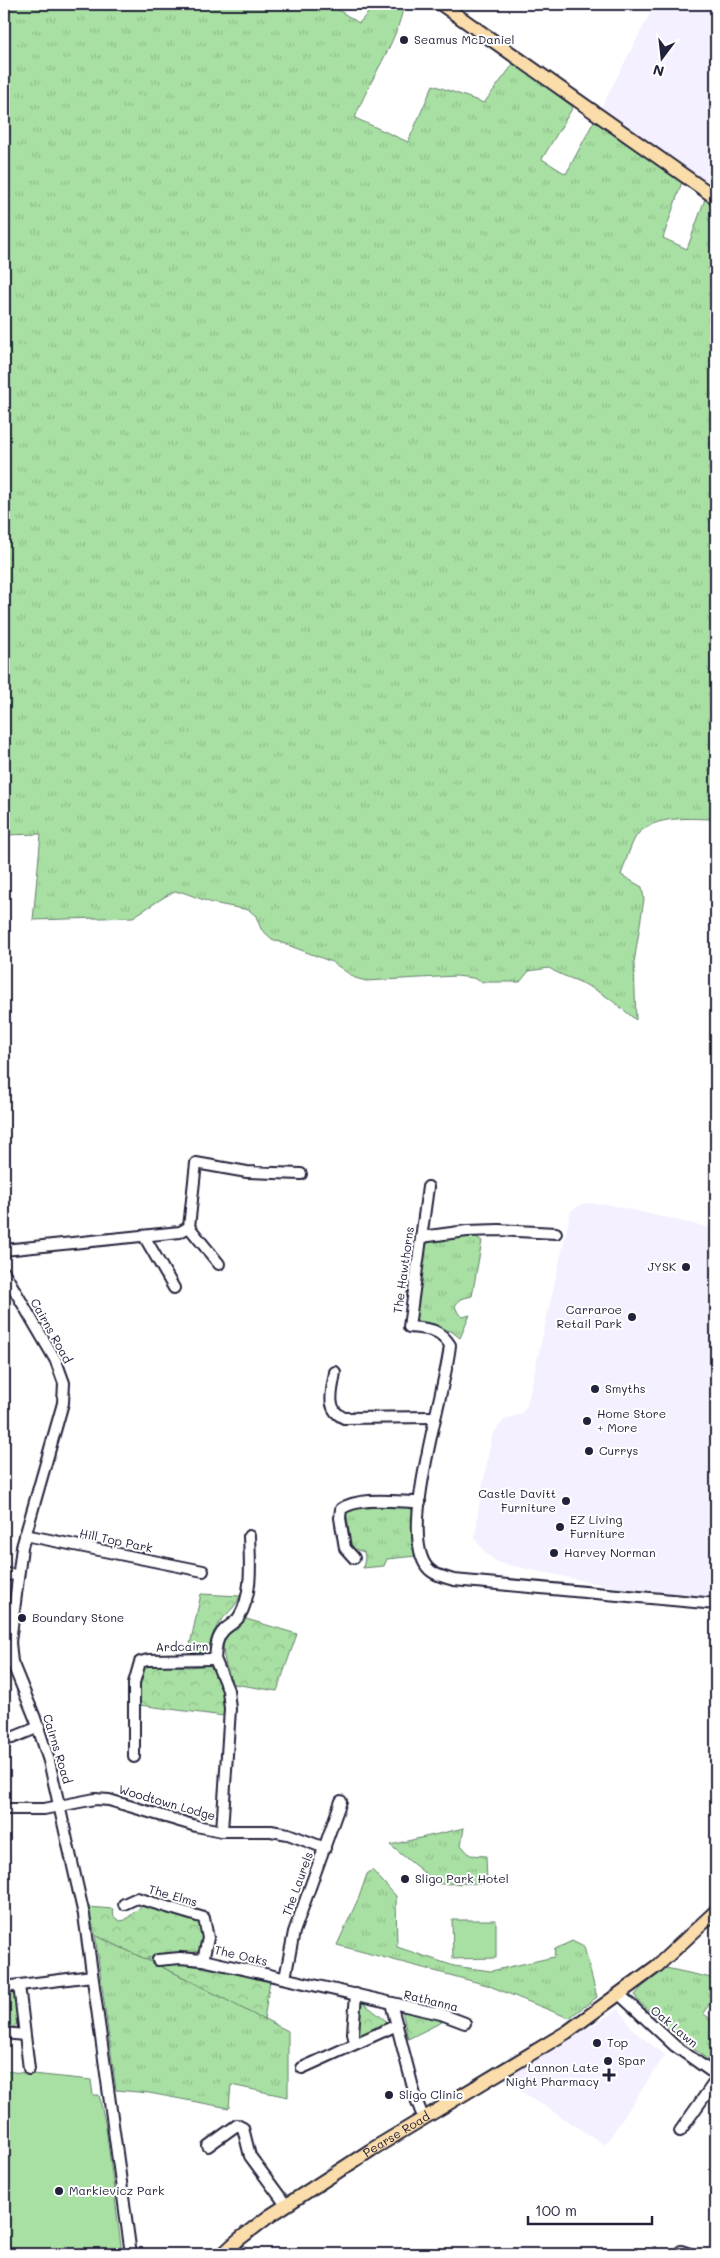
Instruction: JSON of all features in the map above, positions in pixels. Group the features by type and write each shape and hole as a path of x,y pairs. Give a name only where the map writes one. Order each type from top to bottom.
{"main road":[{"path":"441,4 716,198"},
{"name":"Pearse Road","path":"223,2254 249,2231 286,2205 424,2116 559,2037 657,1966 716,1911"}],"street":[{"path":"219,1264 189,1227 196,1163 247,1172 301,1174"},
{"name":"The Hawthorns","path":"428,1187 409,1327 443,1334 450,1345 434,1416 416,1524 419,1551 423,1561 437,1575 454,1580 716,1604"},
{"path":"4,1250 180,1232 189,1227"},
{"path":"421,1238 467,1231 499,1230 556,1233"},
{"path":"144,1236 174,1288"},
{"name":"Cairns Road","path":"4,1272 56,1361 64,1383 63,1403 24,1534 10,1642 12,1662 50,1761 84,1915 131,2254"},
{"path":"335,1372 331,1400 332,1409 344,1418 434,1416"},
{"path":"354,1558 345,1548 340,1518 341,1509 348,1504 363,1501 420,1502"},
{"name":"Hill Top Park","path":"24,1534 203,1572"},
{"name":"Ardcairn","path":"134,1757 134,1683 140,1662 148,1660 215,1659 217,1642 224,1631 238,1618 246,1602 250,1557 249,1536"},
{"path":"4,1574 18,1575"},
{"path":"215,1659 228,1690 230,1708 222,1831"},
{"path":"4,1737 12,1738 38,1727"},
{"name":"Woodtown Lodge","path":"4,1809 44,1809 96,1799 109,1800 196,1826 222,1831 270,1831 288,1834 325,1848"},
{"name":"The Laurels","path":"285,1978 294,1932 341,1801"},
{"name":"The Elms","path":"124,1904 136,1898 204,1918 208,1938 204,1960"},
{"name":"The Oaks","path":"158,1960 180,1958 204,1960 318,1986"},
{"path":"4,1987 92,1976"},
{"path":"19,1985 29,2069"},
{"name":"Rathanna","path":"318,1986 441,2014 465,2023"},
{"path":"355,2043 353,2033 356,1994"},
{"name":"Oak Lawn","path":"619,1994 675,2046 716,2075"},
{"name":"Rathanna","path":"391,2003 416,2099 424,2116"},
{"path":"302,2068 397,2025"},
{"path":"4,2033 24,2035"},
{"path":"680,2131 716,2080"},
{"path":"208,2146 237,2125 243,2128 250,2156 286,2205"}],"shaded area":[{"path":"655,4 716,4 716,189 601,108"},
{"name":"Carraroe Retail Park","path":"583,1203 606,1204 716,1229 716,1603 667,1598 499,1563 487,1555 475,1539 479,1505 492,1435 504,1420 521,1414 527,1405 571,1211"},
{"path":"619,2009 634,2031 665,2055 605,2145 504,2080"}],"green space":[{"path":"4,4 315,4 322,8 324,4 329,4 359,23 376,4 404,4 389,47 355,118 408,142 433,85 484,103 514,63 573,107 542,159 566,174 594,121 682,182 663,238 687,249 705,199 716,206 716,819 674,819 654,824 645,828 637,835 630,848 621,875 642,887 644,899 634,963 636,1020 601,993 549,968 529,971 520,982 482,982 473,978 456,976 366,981 355,978 332,962 272,939 261,929 256,916 249,910 212,903 182,892 175,892 166,896 133,917 33,920 41,834 4,835"},
{"path":"472,1234 482,1241 472,1296 460,1299 455,1306 458,1313 463,1317 470,1315 460,1338 451,1331 418,1324 415,1320 424,1246 430,1242"},
{"path":"403,1504 414,1511 413,1537 416,1556 387,1559 384,1566 363,1568 364,1552 351,1548 346,1510"},
{"path":"201,1594 240,1596 216,1628 208,1652 199,1655 188,1654"},
{"path":"243,1618 297,1634 277,1691 234,1684 231,1678 224,1658 225,1637 229,1629"},
{"path":"152,1664 189,1667 211,1665 216,1670 222,1683 224,1716 139,1705 139,1681 142,1667"},
{"path":"464,1828 461,1845 470,1855 486,1856 487,1883 438,1884 390,1845"},
{"path":"372,1870 396,1896 397,1947 454,1966 491,1971 554,1957 555,1949 572,1941 584,1947 597,1997 569,2018 487,1985 337,1945 359,1897 367,1874"},
{"path":"144,1904 201,1920 204,1928 201,1949 196,1952 147,1958 162,1965 184,1964 270,1980 264,2020 185,1978 95,1935 88,1907 113,1909 114,1917 120,1921 125,1920"},
{"path":"452,1920 496,1920 496,1958 453,1959"},
{"path":"95,1935 185,1978 288,2031 288,2097 231,2085 229,2108 149,2093 116,2090"},
{"path":"666,1968 716,1979 716,1995 703,2013 716,2024 716,2066 677,2036 637,2000 635,1995 641,1988"},
{"path":"4,1991 13,1993 17,2006 18,2022 13,2028 4,2029"},
{"path":"362,2002 389,2023 358,2036"},
{"path":"402,2010 434,2017 442,2022 408,2039"},
{"name":"Markievicz Park","path":"4,2071 91,2080 93,2095 99,2095 106,2127 122,2254 4,2254"}],"place":[{"name":"Seamus McDaniel","path":"404,40"},
{"name":"JYSK","path":"686,1267"},
{"name":"Carraroe Retail Park","path":"632,1317"},
{"name":"Smyths","path":"595,1389"},
{"name":"Home Store + More","path":"587,1421"},
{"name":"Currys","path":"589,1451"},
{"name":"Castle Davitt Furniture","path":"566,1501"},
{"name":"EZ Living Furniture","path":"560,1527"},
{"name":"Harvey Norman","path":"554,1553"},
{"name":"Boundary Stone","path":"22,1618"},
{"name":"Sligo Park Hotel","path":"405,1879"},
{"name":"Top","path":"597,2043"},
{"name":"Spar","path":"608,2061"},
{"name":"Lannon Late Night Pharmacy","path":"609,2075"},
{"name":"Sligo Clinic","path":"389,2095"},
{"name":"Markievicz Park","path":"59,2191"}]}
